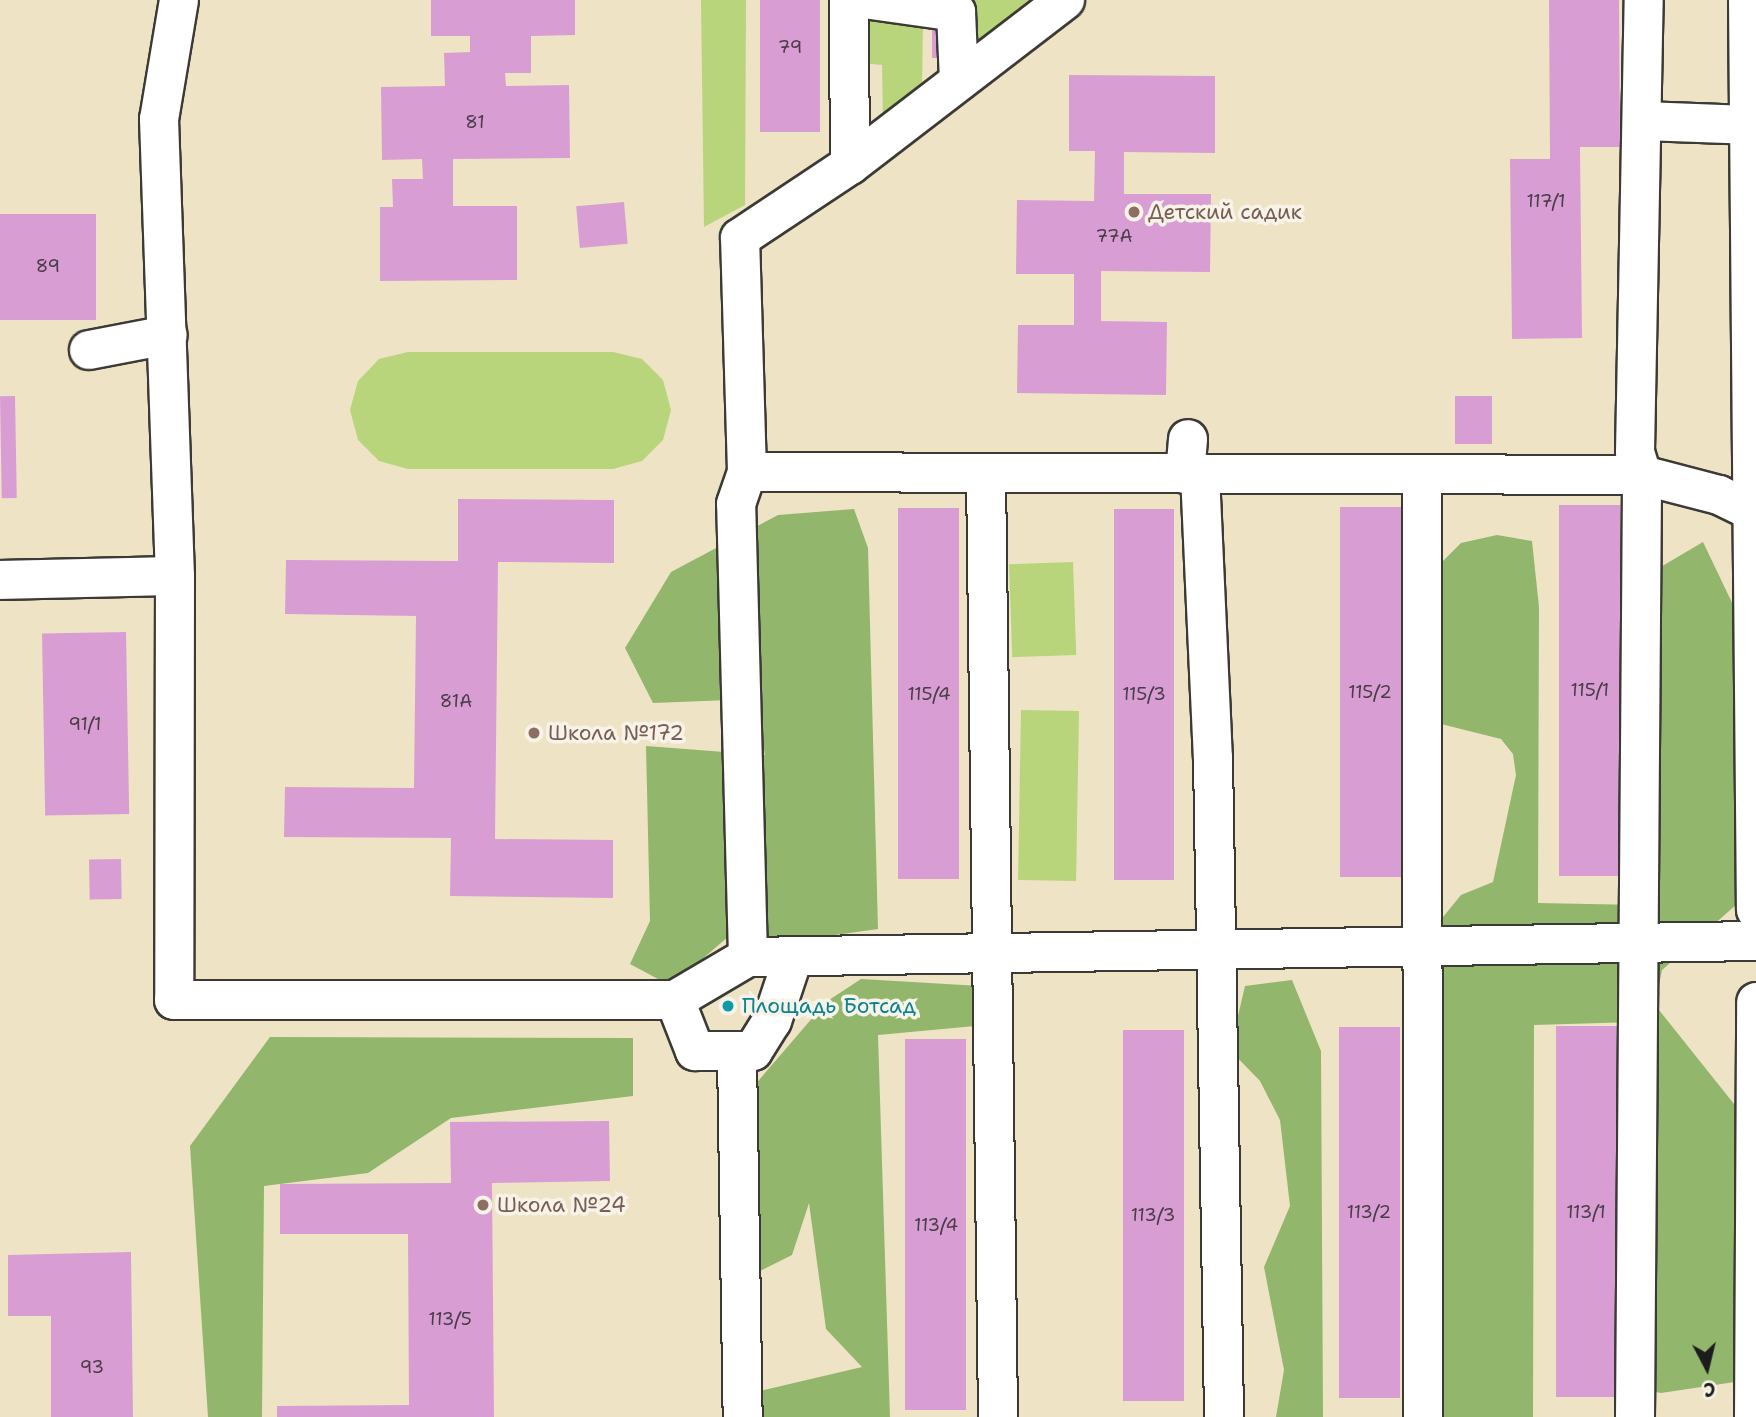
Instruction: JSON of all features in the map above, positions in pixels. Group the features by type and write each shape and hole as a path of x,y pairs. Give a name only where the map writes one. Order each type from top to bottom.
{"street":[{"path":"179,0 159,119 175,576 174,1000 675,1000 748,957 792,961 992,952 1639,946 1756,941"},
{"path":"849,0 850,165"},
{"path":"871,0 956,12 959,81"},
{"path":"748,957 736,504 747,472 740,238 850,165 1065,0"},
{"path":"1635,1417 1642,475 1635,452 1644,0"},
{"path":"1748,0 1753,85 1749,125 1756,910"},
{"path":"1642,121 1749,125"},
{"path":"89,350 168,335"},
{"path":"747,472 986,474 1191,462 1422,477 1642,475 1719,495 1754,513"},
{"path":"1191,462 1213,952 1224,1417"},
{"path":"986,474 998,1417"},
{"path":"1422,477 1419,948 1423,1417"},
{"path":"0,580 175,576"},
{"path":"675,1000 695,1051 737,1055 753,1051 772,1021 792,961"},
{"path":"1755,1406 1756,1002"},
{"path":"737,1055 743,1417"}],"green space":[{"path":"701,0 746,0 745,205 704,227"},
{"path":"974,0 1042,0 974,52"},
{"path":"862,11 923,19 922,94 883,124 882,65 862,63"},
{"path":"408,352 613,352 642,359 663,380 671,410 663,440 642,461 613,469 408,469 379,461 358,440 350,410 358,381 379,359"},
{"path":"854,509 868,548 878,929 785,942 729,936 671,986 630,964 650,921 646,746 765,755 755,699 653,703 625,648 671,572 778,515"},
{"path":"1497,535 1532,541 1539,607 1538,903 1640,905 1642,578 1703,542 1746,632 1745,897 1662,970 1655,1005 1746,1119 1748,1380 1661,1393 1636,1388 1635,1022 1534,1025 1533,1417 1405,1417 1439,922 1461,895 1493,882 1516,775 1513,754 1501,739 1429,721 1422,582 1461,543"},
{"path":"1073,562 1076,655 1012,657 1009,564"},
{"path":"1021,710 1079,711 1076,881 1018,880"},
{"path":"861,979 980,986 975,1026 878,1035 890,1417 756,1417 756,1392 862,1367 826,1329 809,1203 792,1255 752,1275 753,1087 826,1002"},
{"path":"1292,980 1321,1051 1323,1417 1276,1417 1284,1370 1264,1267 1290,1206 1280,1120 1260,1081 1230,1050 1245,986"},
{"path":"270,1037 633,1038 633,1096 451,1118 368,1173 264,1186 262,1417 208,1417 190,1146"}],"building":[{"path":"431,0 575,0 575,35 531,36 531,73 505,73 506,86 569,85 570,158 453,159 453,206 517,206 517,280 380,281 380,207 393,207 392,179 423,179 422,159 382,160 381,87 445,86 444,53 470,52 470,36 431,36"},
{"path":"760,0 820,0 820,132 760,132"},
{"path":"1549,0 1619,0 1620,147 1580,147 1582,338 1512,339 1510,159 1550,159"},
{"path":"932,30 947,30 947,58 932,58"},
{"path":"1069,75 1215,76 1215,153 1124,152 1124,194 1211,194 1210,272 1101,271 1101,321 1167,322 1166,395 1017,393 1018,325 1074,325 1074,274 1016,274 1017,200 1094,201 1095,151 1069,151"},
{"path":"624,202 628,244 580,248 576,206"},
{"path":"0,214 96,214 96,320 0,320"},
{"path":"0,396 15,396 17,498 2,498"},
{"path":"1455,396 1492,396 1492,444 1455,444"},
{"path":"458,499 614,500 614,563 498,562 495,839 613,840 613,898 450,896 451,838 284,837 285,787 414,788 416,616 285,614 286,560 458,561"},
{"path":"1559,505 1620,505 1620,876 1559,876"},
{"path":"1340,507 1401,507 1401,877 1340,877"},
{"path":"898,508 959,508 959,879 898,879"},
{"path":"1114,509 1174,509 1174,880 1114,880"},
{"path":"126,632 129,814 45,815 42,633"},
{"path":"121,859 122,899 90,900 89,860"},
{"path":"1556,1026 1617,1026 1617,1397 1556,1397"},
{"path":"1339,1027 1400,1027 1400,1398 1339,1398"},
{"path":"1123,1030 1184,1030 1184,1401 1123,1401"},
{"path":"905,1039 966,1039 966,1410 905,1410"},
{"path":"609,1121 610,1181 492,1183 494,1417 277,1417 277,1406 409,1405 408,1234 280,1234 280,1184 451,1183 450,1122"},
{"path":"131,1252 133,1417 51,1417 51,1316 8,1316 8,1255"}],"place":[{"name":"Детский садик","path":"1134,212"},
{"name":"Школа №172","path":"534,733"},
{"name":"Площадь Ботсад","path":"728,1006"},
{"name":"Школа №24","path":"483,1205"}]}
